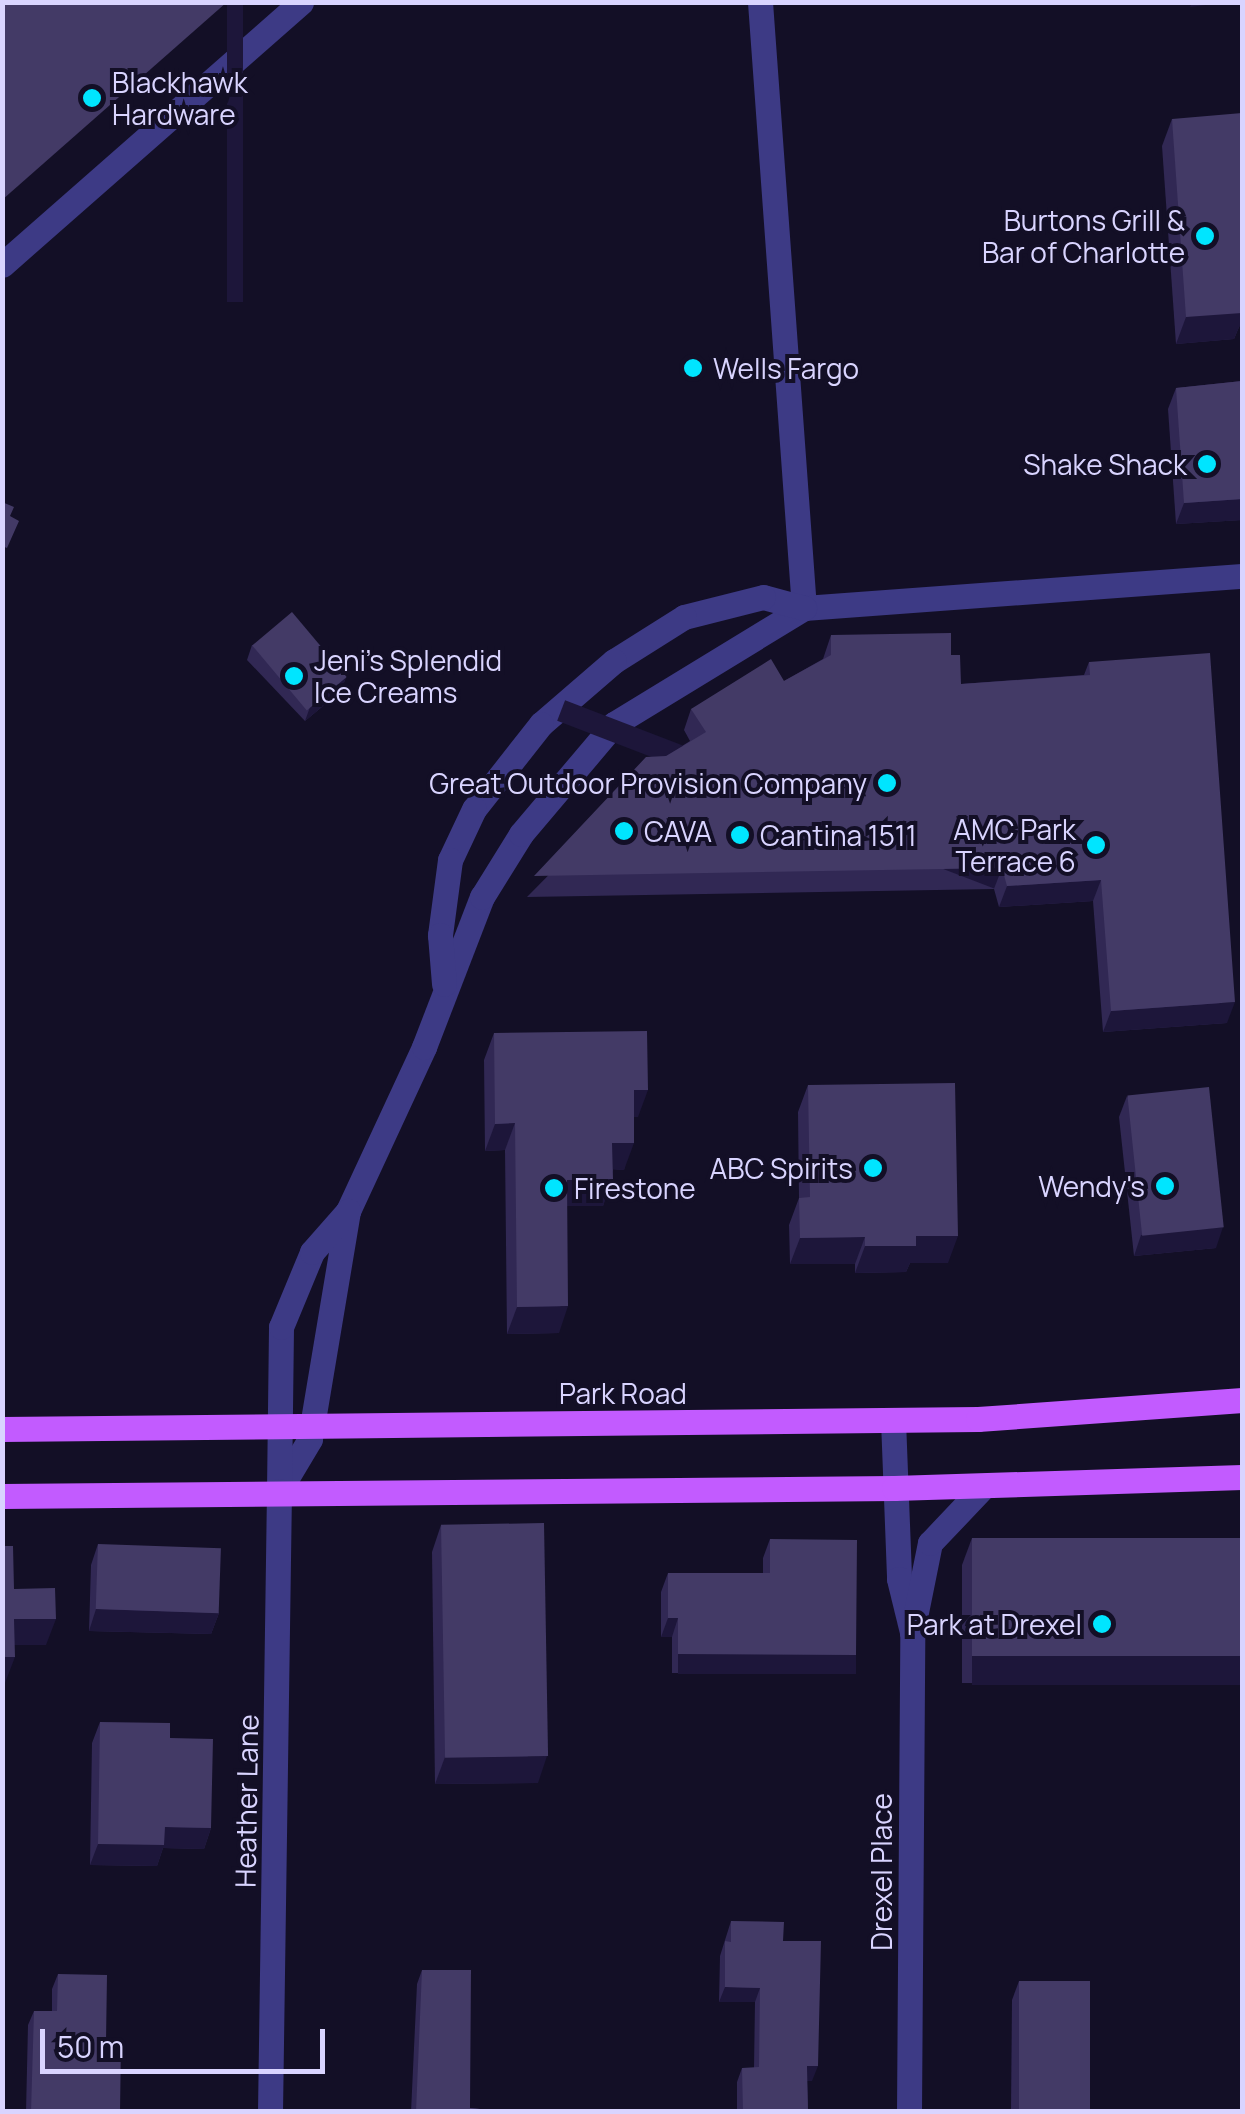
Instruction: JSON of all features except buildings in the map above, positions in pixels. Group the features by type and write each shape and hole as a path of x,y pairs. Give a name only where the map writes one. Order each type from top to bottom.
{"main road":[{"name":"Park Road","path":"2,1429 1069,1416 1242,1400"},
{"path":"2,1496 894,1488 1242,1476"}],"street":[{"path":"2,265 302,2"},
{"path":"760,2 804,608"},
{"path":"444,984 440,935 450,860 474,809 541,724 614,661 684,618 763,598 804,608 1242,576"},
{"path":"279,1492 298,1468 312,1426 316,1370 348,1211 431,1030 444,984 490,880 585,754 637,706 804,608"},
{"name":"Heather Lane","path":"270,2112 278,1344 290,1297 312,1252 348,1211"},
{"name":"Drexel Place","path":"893,1420 899,1578 912,1632"},
{"name":"Drexel Place","path":"909,2112 912,1632 930,1543 984,1486"}],"place":[{"name":"Blackhawk Hardware","path":"92,98"},
{"name":"Burtons Grill & Bar of Charlotte","path":"1205,236"},
{"name":"Wells Fargo","path":"693,368"},
{"name":"Shake Shack","path":"1207,464"},
{"name":"Jeni's Splendid Ice Creams","path":"294,676"},
{"name":"Great Outdoor Provision Company","path":"887,783"},
{"name":"CAVA","path":"624,831"},
{"name":"Cantina 1511","path":"740,835"},
{"name":"AMC Park Terrace 6","path":"1096,845"},
{"name":"ABC Spirits","path":"873,1168"},
{"name":"Wendy's","path":"1165,1186"},
{"name":"Firestone","path":"554,1188"},
{"name":"Park at Drexel","path":"1102,1624"}]}
